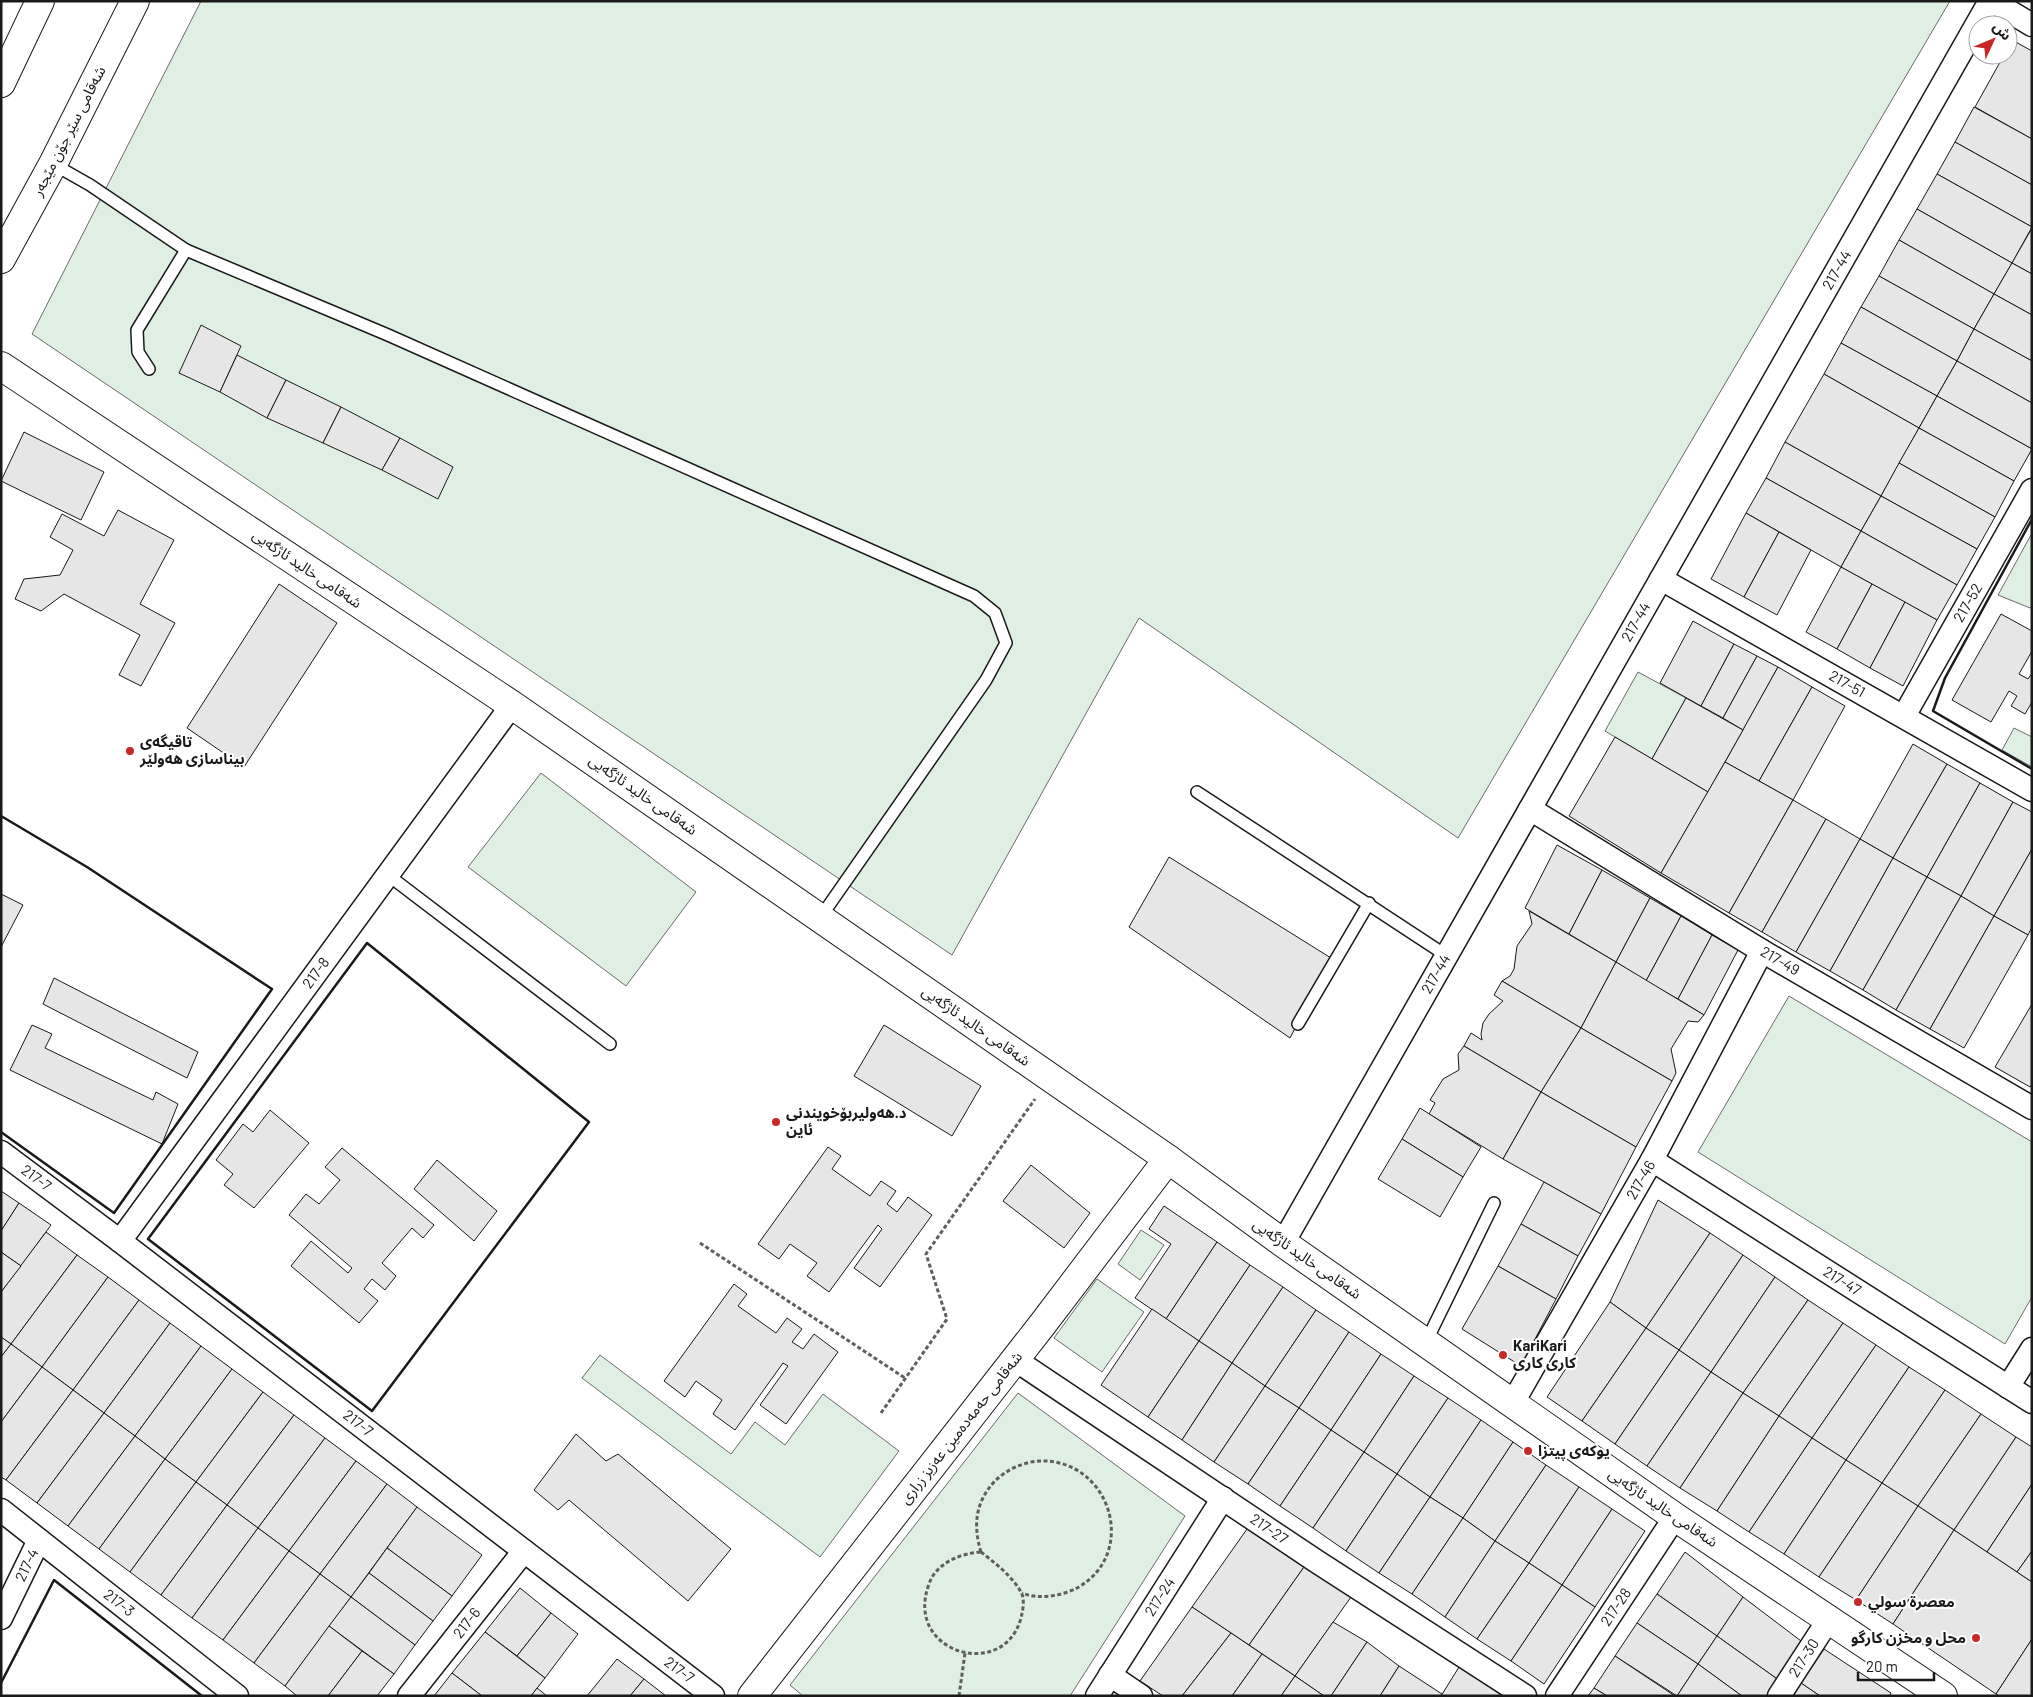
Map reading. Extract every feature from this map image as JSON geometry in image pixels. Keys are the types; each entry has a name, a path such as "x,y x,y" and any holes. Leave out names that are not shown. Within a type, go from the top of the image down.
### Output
{"main road":[{"path":"1,83 40,1"},
{"name":"شەقامی سێر جۆن مێجەر","path":"1,259 53,164 135,1"},
{"name":"شەقامی خالید ئاژگەیی","path":"1,366 512,705 1168,1159 1283,1243 1675,1517 1943,1696"},
{"name":"شەقامی حەمەدەمین عەزیز زراری","path":"754,1695 1168,1159"}],"street":[{"path":"1991,1 2032,25"},
{"name":"217-44","path":"1283,1243 1991,1"},
{"name":"217-52","path":"1904,716 2032,490"},
{"name":"217-51","path":"1661,578 2032,790"},
{"name":"217-8","path":"120,1241 512,705"},
{"name":"217-49","path":"1530,809 1762,951 2032,1108"},
{"name":"217-46","path":"1512,1404 1652,1160 1762,951"},
{"name":"217-7","path":"1,1152 120,1241 713,1696"},
{"name":"217-47","path":"1652,1160 2032,1402"},
{"path":"2008,1387 2032,1349"},
{"name":"217-27","path":"1014,1359 1525,1696"},
{"name":"217-24","path":"1097,1696 1223,1498"},
{"name":"217-3","path":"1,1510 237,1696"},
{"name":"217-28","path":"1557,1696 1675,1517"},
{"name":"217-4","path":"1,1618 39,1540"},
{"name":"217-6","path":"409,1696 524,1551"},
{"name":"217-30","path":"1779,1696 1829,1620"},
{"path":"1110,1675 1141,1696"}],"lane":[{"path":"53,164 90,185 186,250 388,335 974,596 995,613 1006,643 986,680 820,918"},
{"path":"149,369 138,352 137,330 186,250"},
{"path":"1197,792 1369,903 1447,956"},
{"path":"388,875 610,1044"},
{"path":"1298,1024 1369,903"},
{"path":"1426,1342 1494,1203"}],"path":[{"path":"881,1413 946,1319 926,1254 1051,1078"},
{"path":"700,1243 905,1378"},
{"path":"981,1552 966,1554 952,1559 940,1568 930,1580 925,1594 924,1610 928,1624 936,1637 948,1647 965,1653 978,1654 995,1650 1009,1640 1019,1625 1023,1609 1022,1593 1002,1569 981,1552 976,1535 977,1516 983,1497 995,1481 1011,1469 1029,1462 1049,1461 1068,1465 1085,1475 1099,1489 1108,1508 1112,1528 1109,1549 1100,1568 1085,1583 1067,1593 1047,1597 1022,1593"},
{"path":"959,1696 965,1653"}],"green space":[{"path":"201,1 1950,1 1458,838 1139,618 952,955 32,334"},
{"path":"2032,533 2032,606 2030,608 1998,595"},
{"path":"1638,672 1686,698 1652,759 1605,731"},
{"path":"2014,728 2032,737 2032,767 2002,750"},
{"path":"541,773 696,892 626,986 468,867"},
{"path":"1789,996 2032,1142 2032,1297 2005,1344 1698,1152"},
{"path":"1141,1230 1164,1245 1140,1280 1118,1264"},
{"path":"1097,1279 1144,1312 1102,1372 1054,1338"},
{"path":"600,1355 731,1454 755,1422 785,1445 823,1394 899,1451 820,1557 582,1378"},
{"path":"1018,1393 1185,1516 1070,1696 803,1696 790,1685"}],"building":[{"path":"2018,43 2032,51 2032,139 1975,107 1998,65 2018,65"},
{"path":"1974,107 2032,139 2032,185 1955,142"},
{"path":"1955,142 2032,185 2032,227 1937,174"},
{"path":"1937,174 2032,227 2012,263 1917,209"},
{"path":"1917,209 2012,263 1994,294 1899,240"},
{"path":"2032,228 2032,274 2012,263"},
{"path":"1899,240 1994,294 1974,329 1879,276"},
{"path":"2012,263 2032,274 2032,315 1994,294"},
{"path":"1879,276 1974,329 1957,361 1861,307"},
{"path":"1994,294 2032,315 2032,361 1974,329"},
{"path":"1861,307 1957,361 1937,396 1841,343"},
{"path":"201,325 241,346 220,392 179,373"},
{"path":"1974,329 2032,361 2032,403 1957,361"},
{"path":"1841,343 1937,396 1919,428 1824,374"},
{"path":"237,355 286,380 267,418 220,392"},
{"path":"1957,361 2032,403 2032,449 1937,396"},
{"path":"1824,374 1919,428 1881,496 1785,442"},
{"path":"286,380 341,407 323,443 267,418"},
{"path":"1937,396 2032,449 2014,481 1919,428"},
{"path":"341,407 400,438 382,470 323,443"},
{"path":"1919,428 2014,481 1995,517 1899,463"},
{"path":"24,432 104,472 81,520 1,481"},
{"path":"400,438 453,467 438,499 382,470"},
{"path":"1785,442 1881,496 1861,531 1766,478"},
{"path":"1899,463 1995,517 1977,549 1881,496"},
{"path":"1766,478 1861,531 1841,567 1746,513"},
{"path":"1881,496 1977,549 1957,585 1861,531"},
{"path":"118,510 174,540 140,604 175,623 141,686 119,675 140,635 64,594 41,611 15,599 24,579 60,575 73,550 50,537 62,514 104,536"},
{"path":"1746,513 1779,532 1744,597 1711,579"},
{"path":"1861,531 1957,585 1937,620 1841,567"},
{"path":"1779,532 1811,550 1777,615 1744,597"},
{"path":"1841,567 1872,584 1837,649 1806,632"},
{"path":"279,584 337,623 244,767 187,728"},
{"path":"1872,584 1905,602 1870,668 1837,649"},
{"path":"1905,602 1937,620 1903,686 1870,668"},
{"path":"2001,614 2032,631 2032,651 2019,674 2028,679 2032,673 2032,702 2025,714 2011,706 2017,696 2009,691 1991,722 1952,700"},
{"path":"1693,621 1734,644 1701,706 1660,683"},
{"path":"1734,644 1757,656 1723,718 1701,706"},
{"path":"1757,656 1778,667 1743,730 1723,718"},
{"path":"1778,667 1812,687 1759,781 1725,762"},
{"path":"1812,687 1845,706 1793,800 1759,781"},
{"path":"1686,698 1743,730 1708,792 1652,759"},
{"path":"1615,737 1708,792 1661,873 1569,816"},
{"path":"1913,744 1947,764 1893,858 1860,839"},
{"path":"1725,762 1793,800 1729,913 1661,873"},
{"path":"1947,764 1980,783 1927,877 1893,858"},
{"path":"1980,783 2013,802 1961,896 1927,877"},
{"path":"1793,800 1826,819 1762,932 1729,913"},
{"path":"2013,802 2032,812 2032,849 1994,916 1961,896"},
{"path":"1826,819 1860,839 1796,952 1762,932"},
{"path":"1860,839 1893,858 1830,971 1796,952"},
{"path":"1557,845 1602,870 1569,934 1525,908"},
{"path":"2032,849 2032,927 2028,935 1994,916"},
{"path":"1169,857 1331,958 1290,1038 1129,927"},
{"path":"1893,858 1927,877 1863,990 1830,971"},
{"path":"1602,870 1650,898 1616,962 1569,934"},
{"path":"1927,877 1961,896 1896,1010 1863,990"},
{"path":"1,894 23,905 1,947"},
{"path":"1961,896 1994,916 1930,1029 1896,1010"},
{"path":"1650,898 1681,916 1646,981 1616,962"},
{"path":"1529,911 1616,962 1581,1028 1502,981 1510,976 1514,969 1517,946 1532,924"},
{"path":"1681,916 1712,935 1678,999 1646,981"},
{"path":"1994,916 2028,935 1964,1048 1930,1029"},
{"path":"1712,935 1738,950 1704,1015 1678,999"},
{"path":"1616,962 1704,1015 1698,1022 1688,1021 1671,1049 1676,1073 1672,1081 1581,1028"},
{"path":"54,978 198,1052 187,1078 43,1004"},
{"path":"1502,981 1581,1028 1541,1092 1464,1046 1471,1033 1482,1040 1483,1023 1489,1014 1503,1001 1494,995"},
{"path":"2032,1004 2032,1084 2030,1087 1995,1067"},
{"path":"32,1025 52,1034 45,1048 153,1100 156,1092 178,1104 162,1144 10,1070"},
{"path":"884,1025 981,1086 952,1136 854,1076"},
{"path":"1581,1028 1672,1081 1636,1147 1541,1092"},
{"path":"1464,1046 1541,1092 1503,1159 1429,1114 1435,1103 1430,1100 1443,1079 1459,1070 1458,1054"},
{"path":"1541,1092 1636,1147 1601,1214 1503,1159"},
{"path":"1420,1108 1481,1147 1463,1177 1402,1139"},
{"path":"270,1110 309,1143 254,1208 224,1185 233,1174 216,1160 243,1124 253,1132"},
{"path":"1402,1139 1463,1177 1440,1217 1378,1179"},
{"path":"828,1147 841,1156 832,1169 870,1196 881,1181 896,1191 887,1204 897,1212 908,1197 932,1215 880,1287 854,1268 882,1229 878,1225 829,1292 807,1276 817,1263 790,1244 779,1259 758,1244"},
{"path":"342,1148 434,1225 423,1238 412,1228 382,1263 396,1276 385,1290 372,1279 364,1289 378,1301 359,1323 291,1266 311,1241 348,1273 352,1268 289,1215 306,1194 319,1204 340,1180 325,1167"},
{"path":"437,1160 497,1211 474,1241 414,1189"},
{"path":"1031,1165 1090,1213 1064,1248 1003,1201"},
{"path":"1544,1182 1601,1214 1578,1256 1521,1224"},
{"path":"1,1191 19,1203 1,1231"},
{"path":"1658,1200 1710,1233 1646,1328 1610,1302"},
{"path":"19,1203 51,1225 21,1266 1,1252 1,1231"},
{"path":"1164,1206 1217,1242 1166,1319 1135,1298 1171,1244 1149,1229"},
{"path":"1521,1224 1578,1256 1556,1299 1498,1266"},
{"path":"46,1232 77,1255 11,1344 1,1337 1,1292"},
{"path":"1710,1233 1743,1255 1679,1350 1646,1328"},
{"path":"1217,1242 1250,1265 1199,1341 1166,1319"},
{"path":"1,1252 21,1266 1,1292"},
{"path":"77,1255 108,1277 42,1367 11,1344"},
{"path":"1743,1255 1775,1277 1711,1372 1679,1350"},
{"path":"1250,1265 1283,1287 1232,1363 1199,1341"},
{"path":"1498,1266 1556,1299 1521,1366 1462,1329"},
{"path":"108,1277 139,1300 73,1390 42,1367"},
{"path":"1775,1277 1808,1300 1743,1393 1711,1372"},
{"path":"734,1284 747,1294 738,1306 776,1333 787,1318 802,1329 792,1342 803,1349 814,1334 838,1352 786,1424 760,1405 788,1366 783,1363 735,1430 713,1414 722,1400 696,1381 685,1397 664,1381"},
{"path":"1283,1287 1316,1310 1265,1386 1232,1363"},
{"path":"139,1300 170,1323 104,1413 73,1390"},
{"path":"1808,1300 1843,1323 1779,1416 1743,1393"},
{"path":"1610,1302 1646,1328 1582,1421 1547,1397"},
{"path":"1152,1309 1199,1341 1148,1417 1101,1385"},
{"path":"1316,1310 1349,1332 1299,1408 1265,1386"},
{"path":"170,1323 201,1346 135,1436 104,1413"},
{"path":"1843,1323 1876,1345 1812,1438 1779,1416"},
{"path":"1646,1328 1679,1350 1615,1444 1582,1421"},
{"path":"1349,1332 1381,1354 1331,1430 1299,1408"},
{"path":"1,1337 11,1344 1,1357"},
{"path":"1199,1341 1232,1363 1182,1440 1148,1417"},
{"path":"11,1344 42,1367 1,1422 1,1357"},
{"path":"1876,1345 1909,1367 1846,1460 1812,1438"},
{"path":"201,1346 232,1369 165,1459 135,1436"},
{"path":"1679,1350 1711,1372 1647,1466 1615,1444"},
{"path":"1381,1354 1414,1376 1364,1452 1331,1430"},
{"path":"1232,1363 1265,1386 1214,1462 1182,1440"},
{"path":"42,1367 73,1390 6,1480 1,1477 1,1422"},
{"path":"1909,1367 1945,1390 1882,1483 1846,1460"},
{"path":"232,1369 263,1392 196,1482 165,1459"},
{"path":"1711,1372 1743,1393 1680,1488 1647,1466"},
{"path":"1414,1376 1448,1398 1397,1474 1364,1452"},
{"path":"1265,1386 1299,1408 1248,1484 1214,1462"},
{"path":"73,1390 104,1413 37,1503 6,1480"},
{"path":"1945,1390 1981,1414 1918,1506 1882,1483"},
{"path":"263,1392 294,1415 227,1505 196,1482"},
{"path":"1743,1393 1779,1416 1717,1511 1680,1488"},
{"path":"1448,1398 1481,1420 1430,1497 1397,1474"},
{"path":"1299,1408 1331,1430 1280,1506 1248,1484"},
{"path":"104,1413 135,1436 68,1526 37,1503"},
{"path":"1981,1414 2016,1437 1954,1530 1918,1506"},
{"path":"294,1415 325,1438 258,1528 227,1505"},
{"path":"1779,1416 1812,1438 1749,1532 1717,1511"},
{"path":"1481,1420 1513,1442 1463,1518 1430,1497"},
{"path":"1331,1430 1364,1452 1313,1528 1280,1506"},
{"path":"576,1434 606,1461 618,1454 731,1549 688,1601 569,1500 558,1510 534,1490"},
{"path":"135,1436 165,1459 99,1549 68,1526"},
{"path":"2016,1437 2032,1447 2032,1484 1987,1552 1954,1530"},
{"path":"325,1438 356,1461 289,1551 258,1528"},
{"path":"1812,1438 1846,1460 1784,1554 1749,1532"},
{"path":"1513,1442 1546,1465 1495,1541 1463,1518"},
{"path":"1364,1452 1397,1474 1346,1551 1313,1528"},
{"path":"165,1459 196,1482 130,1572 99,1549"},
{"path":"1846,1460 1882,1483 1819,1577 1784,1554"},
{"path":"356,1461 387,1484 320,1574 289,1551"},
{"path":"1546,1465 1579,1487 1529,1563 1495,1541"},
{"path":"1397,1474 1430,1497 1379,1573 1346,1551"},
{"path":"196,1482 227,1505 161,1595 130,1572"},
{"path":"1882,1483 1918,1506 1856,1600 1819,1577"},
{"path":"387,1484 417,1507 351,1597 320,1574"},
{"path":"2032,1484 2032,1551 2017,1572 1987,1552"},
{"path":"1579,1487 1612,1509 1562,1585 1529,1563"},
{"path":"1430,1497 1463,1518 1412,1594 1379,1573"},
{"path":"227,1505 258,1528 192,1618 161,1595"},
{"path":"1918,1506 1954,1530 1893,1624 1856,1600"},
{"path":"417,1507 482,1555 452,1596 387,1548"},
{"path":"1612,1509 1645,1531 1595,1607 1562,1585"},
{"path":"1463,1518 1495,1541 1445,1617 1412,1594"},
{"path":"258,1528 289,1551 223,1640 192,1618"},
{"path":"1247,1529 1304,1567 1249,1645 1192,1607"},
{"path":"1954,1530 2032,1582 2032,1639 1996,1694 1893,1624"},
{"path":"1495,1541 1529,1563 1477,1639 1445,1617"},
{"path":"387,1548 452,1596 433,1621 369,1573"},
{"path":"289,1551 320,1574 254,1663 223,1640"},
{"path":"2032,1551 2032,1582 2017,1572"},
{"path":"1685,1552 1743,1597 1717,1636 1657,1594"},
{"path":"1529,1563 1562,1585 1511,1661 1477,1639"},
{"path":"1304,1567 1351,1597 1295,1676 1249,1645"},
{"path":"369,1573 433,1621 415,1645 351,1597"},
{"path":"320,1574 351,1597 285,1686 254,1663"},
{"path":"1562,1585 1595,1607 1544,1684 1511,1661"},
{"path":"520,1588 551,1613 517,1656 485,1632"},
{"path":"1657,1594 1717,1636 1698,1664 1637,1623"},
{"path":"351,1597 415,1645 394,1674 329,1626"},
{"path":"1743,1597 1805,1644 1780,1681 1717,1636"},
{"path":"1192,1607 1231,1633 1182,1696 1163,1696 1140,1681"},
{"path":"551,1613 578,1634 545,1678 517,1656"},
{"path":"1333,1622 1367,1642 1331,1696 1324,1696 1295,1676"},
{"path":"1637,1623 1698,1664 1677,1696 1615,1656"},
{"path":"329,1626 362,1651 328,1696 297,1696 285,1686"},
{"path":"485,1632 545,1678 531,1696 482,1696 452,1673"},
{"path":"1231,1633 1262,1654 1232,1696 1182,1696"},
{"path":"1717,1636 1780,1681 1770,1696 1742,1696 1698,1664"},
{"path":"2032,1639 2032,1696 1999,1696 1996,1694"},
{"path":"1367,1642 1399,1666 1380,1696 1331,1696"},
{"path":"1824,1649 1891,1693 1889,1696 1820,1696 1801,1683"},
{"path":"362,1651 394,1674 377,1696 328,1696"},
{"path":"1262,1654 1295,1676 1281,1696 1232,1696"},
{"path":"1615,1656 1675,1696 1607,1696 1594,1688"},
{"path":"617,1659 644,1679 630,1696 587,1696"},
{"path":"1698,1664 1742,1696 1677,1696"},
{"path":"1399,1666 1442,1694 1441,1696 1380,1696"},
{"path":"1459,1667 1503,1696 1441,1696"},
{"path":"452,1673 482,1696 434,1696"},
{"path":"1295,1676 1324,1696 1281,1696"},
{"path":"644,1679 666,1696 630,1696"},
{"path":"1801,1683 1820,1696 1793,1696"},
{"path":"537,1688 547,1696 531,1696"},
{"path":"1594,1688 1607,1696 1588,1696"}],"wall":[{"path":"2032,519 1945,678 1933,711 2032,769"},
{"path":"1,816 87,867 272,989 114,1213 1,1132"},
{"path":"367,943 589,1122 372,1411 148,1239 367,943"},
{"path":"1,1683 54,1580 202,1696"}],"place":[{"name":"تاقیگەی بیناسازی هەولێر","path":"130,751"},
{"name":"د.هه‌ولیربۆخویندنی ئاین","path":"776,1122"},
{"name":"KariKari کاری کاری","path":"1503,1355"},
{"name":"یوکەی پیتزا","path":"1528,1451"},
{"name":"معصرة سولي","path":"1858,1602"},
{"name":"محل و مخزن كارگو","path":"1976,1638"}]}
